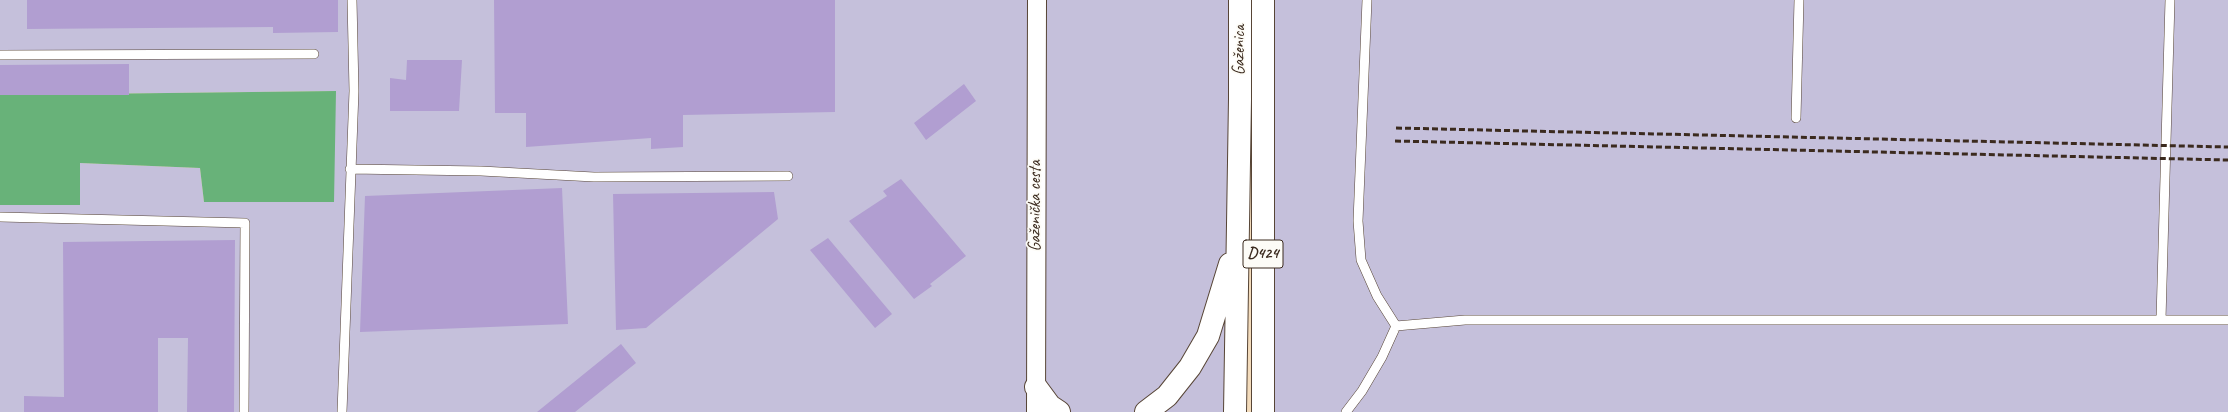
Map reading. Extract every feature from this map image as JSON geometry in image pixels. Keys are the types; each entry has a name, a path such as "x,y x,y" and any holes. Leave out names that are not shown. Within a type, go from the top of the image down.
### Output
{"highway":[{"name":"Gaženica","path":"1238,240 1240,0"},
{"name":"Gaženica","path":"1263,0 1263,412"},
{"path":"1146,412 1167,396 1190,367 1208,336 1238,240"},
{"name":"D424","path":"1235,412 1238,240"},
{"path":"1036,387 1050,406 1060,412"}],"street":[{"name":"Gaženička cesta","path":"1036,412 1037,0"}],"lane":[{"path":"342,412 354,91 352,0"},
{"path":"1367,0 1358,221 1361,260 1378,296 1396,326"},
{"path":"1796,118 1799,0"},
{"path":"2161,319 2170,0"},
{"path":"0,55 314,54"},
{"path":"350,169 481,171 594,177 788,176"},
{"path":"0,217 245,223 244,412"},
{"path":"1396,326 1465,320 2228,320"},
{"path":"1346,412 1362,391 1382,357 1396,326"}],"shaded area":[{"path":"0,0 1244,0 1236,412 0,412 0,205 80,205 80,163 200,168 204,202 335,91 0,95"},
{"path":"1263,0 2228,0 2228,412 1263,412"}],"green space":[{"path":"336,91 334,202 204,202 200,168 80,163 80,205 0,205 0,95"}],"building":[{"path":"27,0 338,0 338,32 273,33 273,27 27,29"},
{"path":"494,0 835,0 835,112 683,115 683,147 651,149 651,138 526,147 526,113 495,113"},
{"path":"407,60 462,60 459,111 390,111 390,78 406,80"},
{"path":"129,64 129,95 0,95 0,65"},
{"path":"964,84 976,101 926,140 914,123"},
{"path":"901,179 966,256 930,284 932,286 914,299 849,221 887,196 883,191"},
{"path":"562,188 568,324 360,332 365,196"},
{"path":"774,192 778,219 646,328 616,330 613,194"},
{"path":"828,238 892,314 875,328 810,250"},
{"path":"235,240 234,412 187,412 188,338 158,338 158,412 24,412 24,396 64,397 63,242"},
{"path":"621,344 636,363 575,412 537,412"}],"railway":[{"path":"1396,128 2228,147"},
{"path":"1395,141 2228,160"}]}
